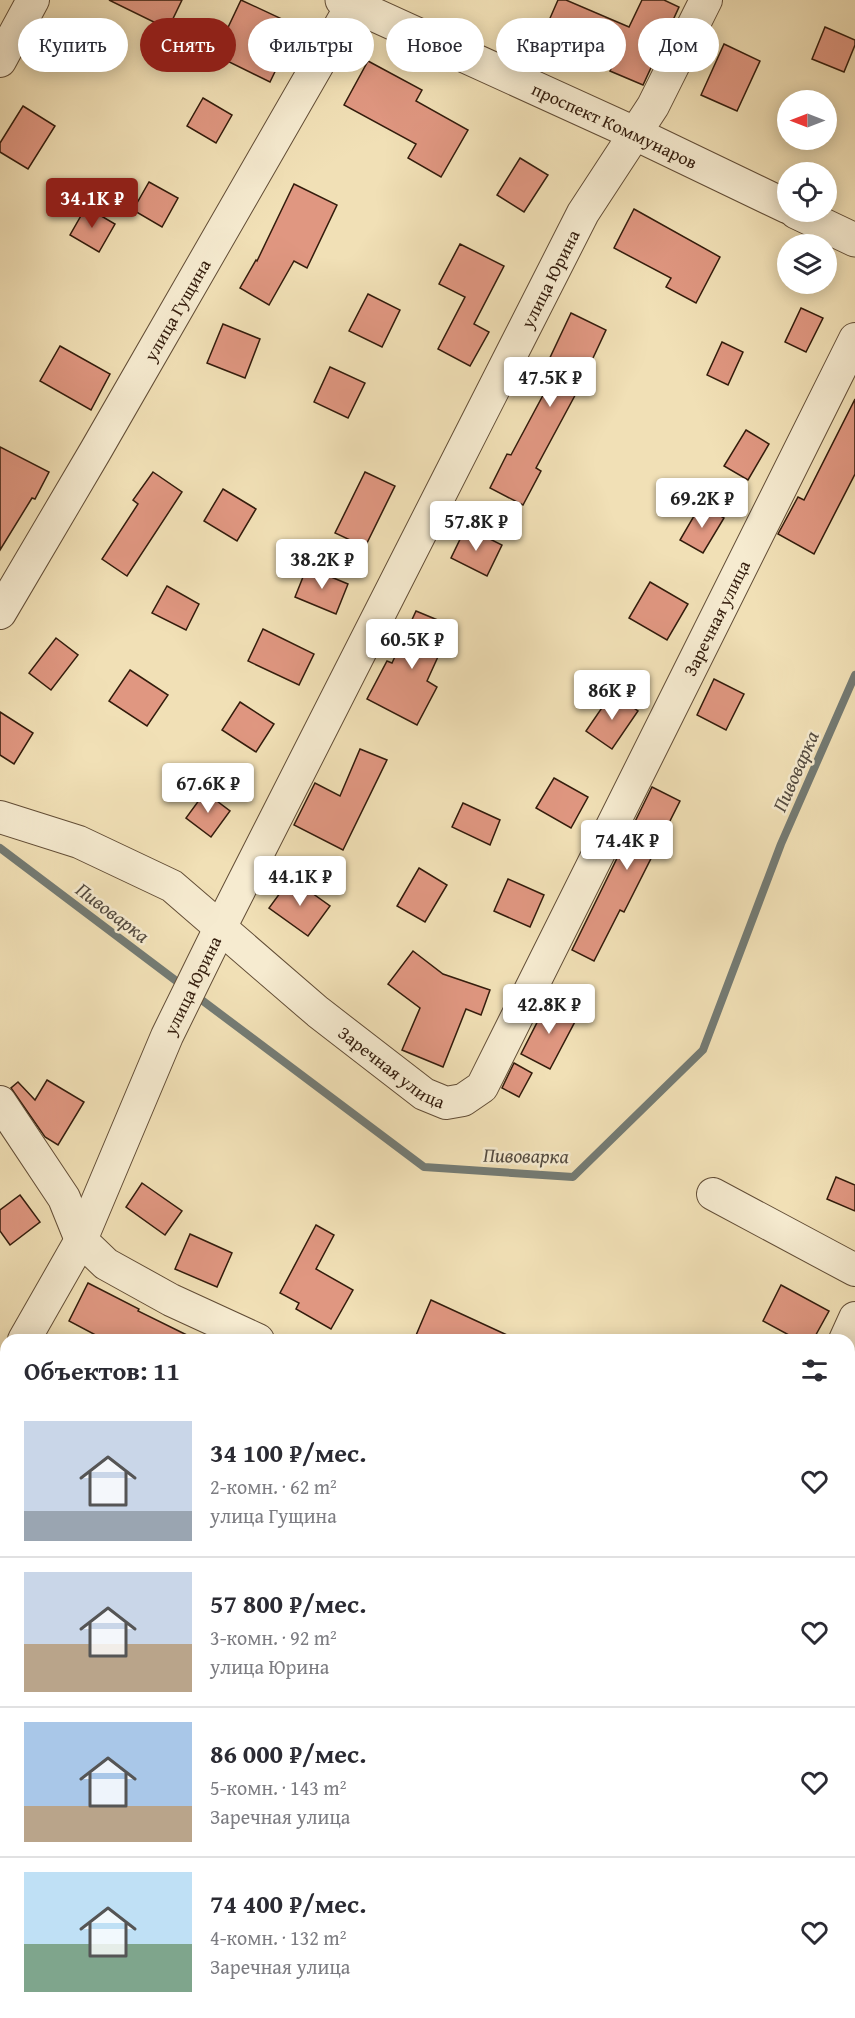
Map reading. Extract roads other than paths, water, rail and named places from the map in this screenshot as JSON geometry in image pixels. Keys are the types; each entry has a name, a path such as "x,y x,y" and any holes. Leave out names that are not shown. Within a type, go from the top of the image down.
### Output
{"street":[{"path":"0,61 33,0"},
{"name":"улица Юрина","path":"27,1334 81,1240 167,1036 216,936 583,213 636,134 706,0"},
{"name":"проспект Коммунаров","path":"347,2 636,134 777,202"},
{"name":"улица Гущина","path":"0,613 108,429 347,2"},
{"path":"817,222 855,240"},
{"name":"Заречная улица","path":"0,817 79,842 172,886 216,936 424,1094 446,1103 464,1100 482,1087 855,339"},
{"path":"0,1102 63,1198 81,1240 106,1264 171,1300 245,1334"},
{"path":"713,1194 855,1270"},
{"path":"848,1334 855,1318"}],"waterway":[{"name":"Пивоварка","path":"195,995 424,1167 573,1177 703,1050 781,844 855,675"},
{"name":"Пивоварка","path":"0,848 183,986"}]}
